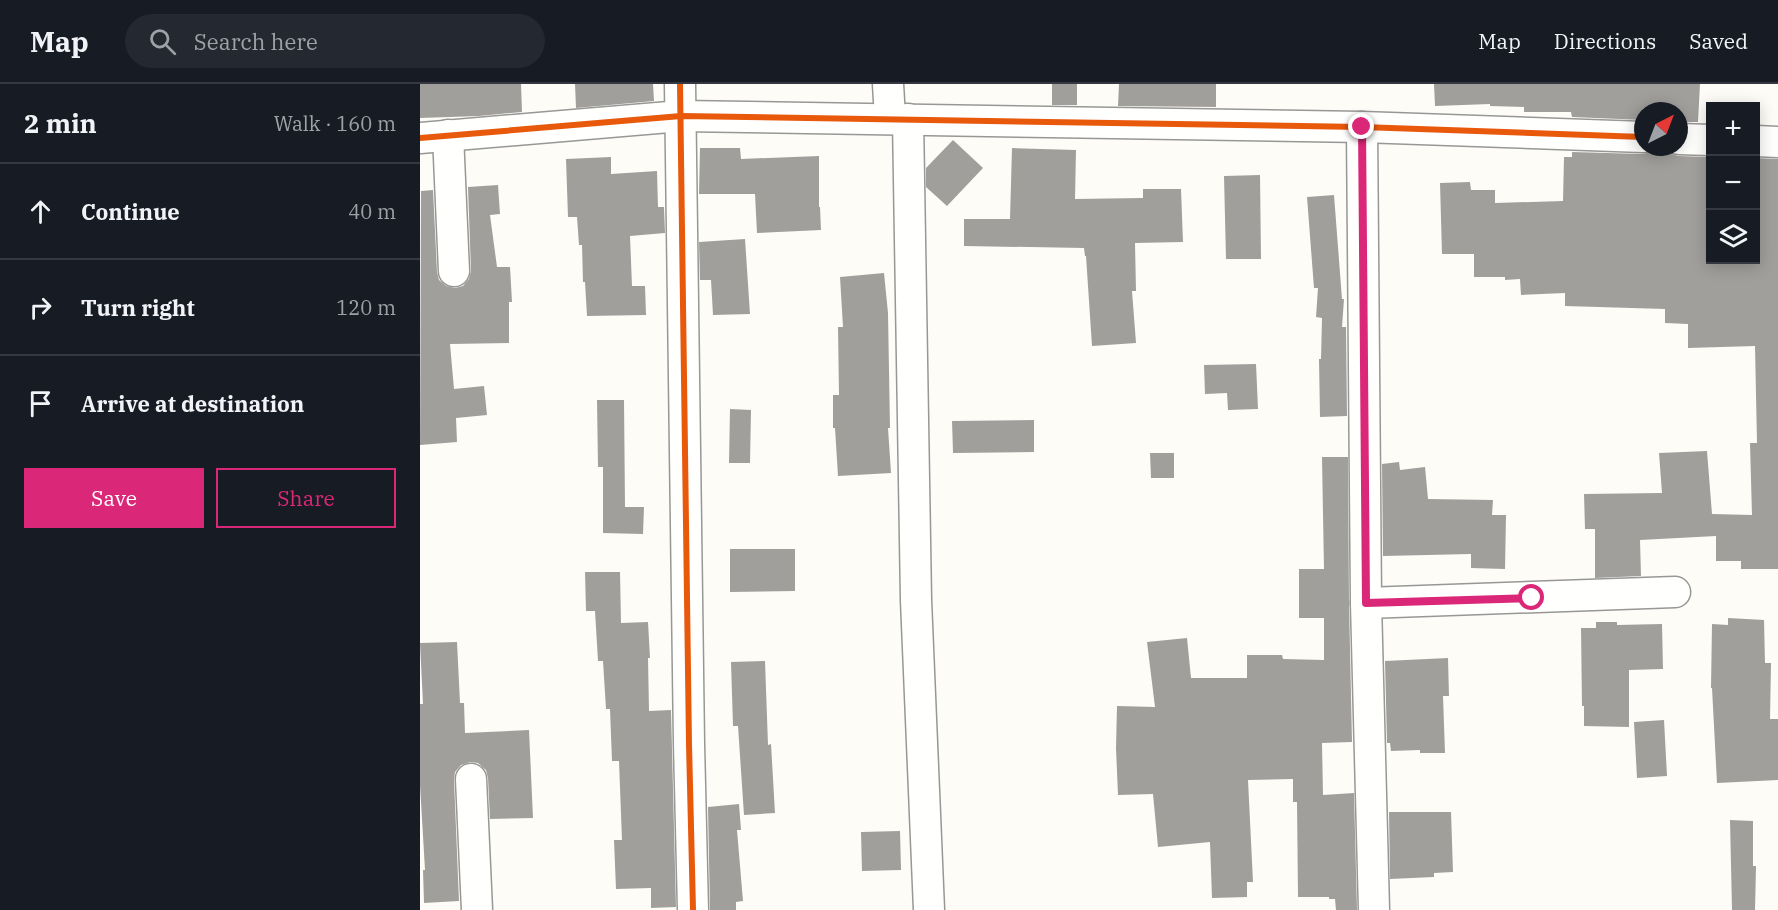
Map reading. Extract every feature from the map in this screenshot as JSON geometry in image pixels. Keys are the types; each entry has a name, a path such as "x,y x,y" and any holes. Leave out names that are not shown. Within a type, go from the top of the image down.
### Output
{"street":[{"path":"680,84 693,910"},
{"path":"888,84 899,118 929,910"},
{"path":"454,271 434,137 681,116 1362,127 1634,137"},
{"path":"1362,127 1366,603 1374,910"},
{"path":"1688,139 1706,140"},
{"path":"1760,141 1778,142"},
{"path":"1366,603 1675,592"},
{"path":"471,779 477,910"}],"building":[{"path":"420,84 521,84 522,112 420,118"},
{"path":"575,84 653,84 654,101 576,108"},
{"path":"1052,84 1077,84 1077,105 1052,105"},
{"path":"1119,84 1216,84 1216,107 1118,106"},
{"path":"1434,84 1700,84 1698,122 1688,122 1688,102 1634,102 1634,120 1572,117 1571,112 1524,112 1524,107 1490,106 1490,104 1435,106"},
{"path":"953,140 983,168 947,206 926,187 926,168"},
{"path":"700,148 740,148 741,159 819,156 821,230 757,233 755,194 699,194"},
{"path":"1012,148 1076,150 1075,199 1143,198 1143,189 1181,189 1183,242 1135,243 1136,291 1132,291 1136,343 1092,346 1084,248 964,246 964,219 1010,219"},
{"path":"1572,152 1706,157 1706,264 1760,264 1760,158 1778,159 1778,569 1741,569 1741,561 1716,561 1716,536 1640,540 1641,576 1595,578 1595,529 1585,529 1584,494 1662,493 1659,453 1707,451 1712,514 1752,515 1750,443 1757,443 1755,346 1688,348 1688,324 1665,323 1665,309 1565,306 1565,293 1521,295 1520,279 1474,277 1474,254 1442,254 1440,183 1470,182 1471,190 1495,190 1495,203 1563,201 1564,157 1572,157"},
{"path":"611,157 611,174 657,171 658,207 664,207 665,233 630,236 632,286 645,286 646,315 587,316 582,245 579,245 577,217 568,217 566,159"},
{"path":"1260,175 1261,259 1226,259 1224,176"},
{"path":"498,185 500,214 490,215 497,267 510,267 512,302 509,302 509,343 450,344 454,389 484,386 487,415 456,418 457,442 420,445 421,191 433,190 439,280 446,286 455,288 463,286 469,279 471,271 468,187"},
{"path":"1334,195 1342,299 1344,299 1342,327 1346,327 1347,416 1320,417 1319,359 1321,359 1322,318 1316,317 1318,288 1314,288 1307,197"},
{"path":"745,239 750,314 713,315 711,280 700,280 699,242"},
{"path":"884,273 888,313 890,428 888,428 891,473 838,476 835,428 833,428 833,395 839,395 838,327 843,327 840,277"},
{"path":"1256,364 1258,409 1228,410 1227,393 1205,394 1204,365"},
{"path":"597,400 624,400 625,507 644,507 643,534 603,533 603,467 598,467"},
{"path":"730,409 751,410 750,463 729,463"},
{"path":"1034,420 1034,452 953,453 952,421"},
{"path":"1150,453 1174,453 1174,478 1151,478"},
{"path":"1322,457 1348,457 1352,742 1322,743 1323,795 1354,793 1357,910 1336,910 1335,899 1329,899 1329,897 1298,897 1297,802 1293,802 1293,779 1248,780 1253,882 1247,882 1247,897 1212,898 1210,842 1158,847 1153,794 1118,795 1117,706 1155,707 1147,642 1187,638 1191,678 1247,678 1247,655 1282,655 1283,659 1324,660 1324,618 1299,618 1299,569 1324,569"},
{"path":"1399,462 1400,470 1425,467 1428,499 1493,500 1492,515 1506,515 1505,569 1471,568 1471,554 1383,556 1382,464"},
{"path":"730,549 795,549 795,591 730,592"},
{"path":"585,572 620,572 621,623 648,622 649,711 671,710 676,907 651,908 651,888 616,889 614,840 622,840 619,761 612,761 610,709 606,709 603,661 598,661 595,611 586,611"},
{"path":"1728,618 1764,620 1765,663 1771,663 1770,719 1778,719 1778,780 1717,783 1711,688 1712,624 1728,625"},
{"path":"1596,622 1617,622 1617,625 1662,624 1663,669 1629,670 1629,727 1584,726 1581,628 1596,628"},
{"path":"457,642 460,703 464,703 465,733 529,730 533,818 490,819 486,770 478,763 470,762 461,765 455,772 454,780 459,901 424,903 423,870 425,870 420,785 420,704 423,704 420,643"},
{"path":"1448,658 1449,696 1443,696 1445,753 1420,753 1420,750 1391,751 1390,743 1387,743 1385,661"},
{"path":"765,661 768,745 771,744 775,813 744,815 738,726 733,726 731,662"},
{"path":"1664,720 1667,776 1637,778 1634,722"},
{"path":"739,804 741,830 737,830 743,901 736,902 736,910 710,910 708,807"},
{"path":"1389,812 1451,812 1453,872 1434,873 1434,877 1390,879"},
{"path":"1730,820 1753,821 1753,866 1756,866 1755,910 1732,910"},
{"path":"900,831 901,870 862,871 861,832"}],"cycle path":[{"path":"680,84 693,910"},
{"path":"420,138 681,116 1362,127 1634,137"}],"route":[{"path":"1362,127 1366,603 1532,598"}]}
